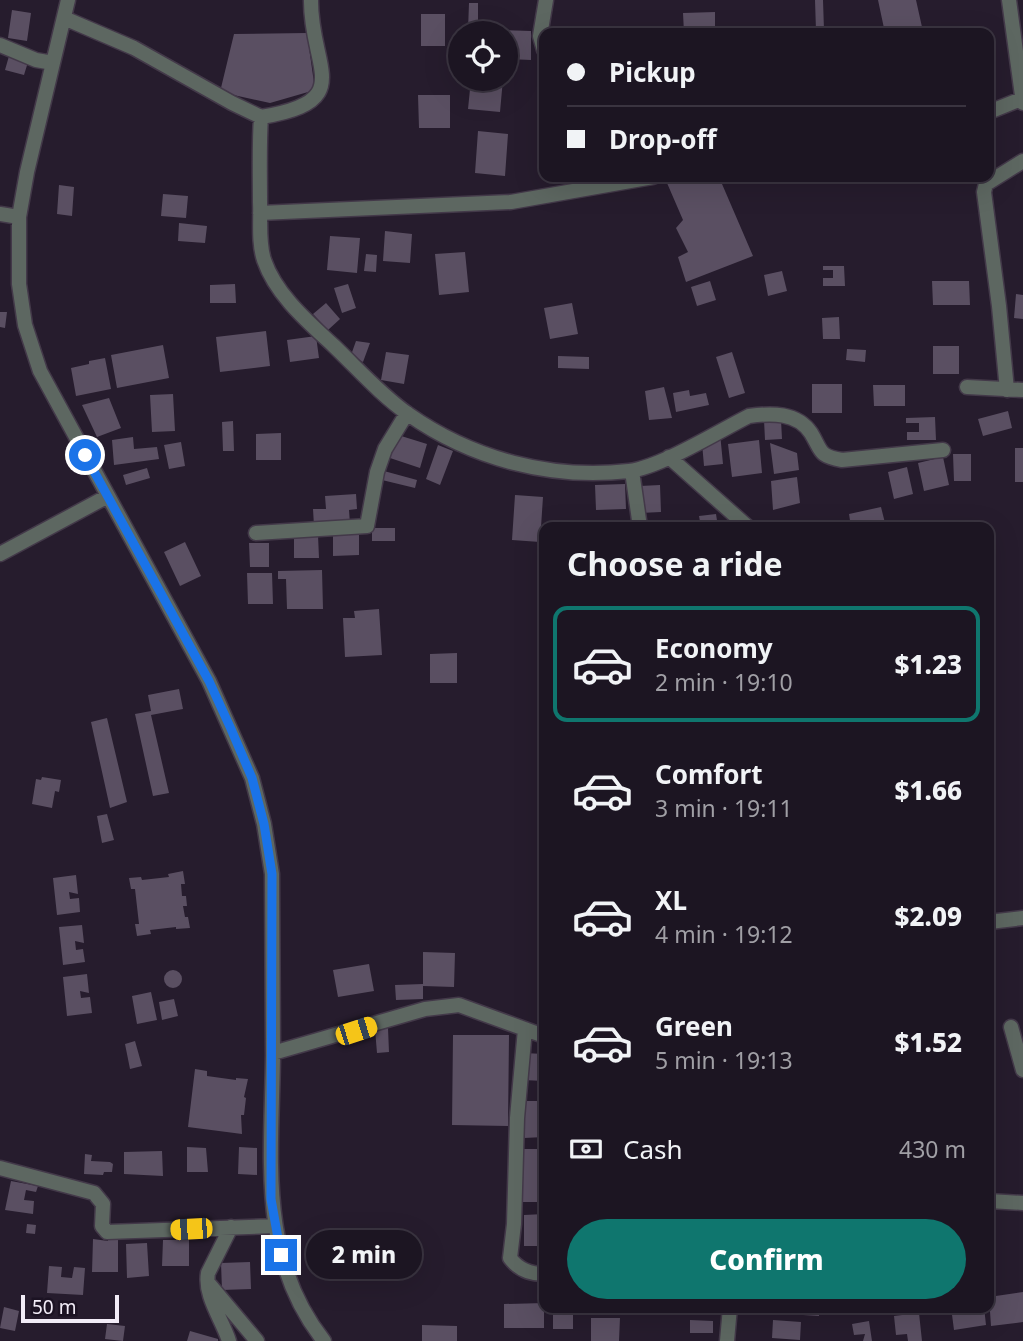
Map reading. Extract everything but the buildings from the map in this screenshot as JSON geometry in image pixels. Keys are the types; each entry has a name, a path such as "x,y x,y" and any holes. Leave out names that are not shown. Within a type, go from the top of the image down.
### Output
{"street":[{"path":"68,0 27,172 19,217 19,284 25,325 40,371 209,681 252,778 264,824 272,874 271,1199 289,1284 311,1325 324,1341"},
{"path":"64,18 134,48 261,117 281,114 312,102 320,94 323,84 311,23 311,0"},
{"path":"541,28 546,0"},
{"path":"994,110 1022,101 1009,0"},
{"path":"0,45 36,60 53,63"},
{"path":"261,117 260,238 265,261 278,286 310,323 407,413 447,438 483,454 527,467 574,473 632,471 668,457 749,416 762,414 784,415 801,423 810,432 820,453 829,458 842,460 943,450"},
{"path":"994,179 1023,161"},
{"path":"260,213 511,202 625,182"},
{"path":"989,182 984,192 1007,390"},
{"path":"0,214 19,217"},
{"path":"967,387 1023,390"},
{"path":"256,533 367,526 377,472 385,449 407,413"},
{"path":"668,457 742,522"},
{"path":"632,471 638,522"},
{"path":"0,554 108,496"},
{"path":"994,921 1023,918"},
{"path":"273,1053 425,1009 459,1005 539,1034"},
{"path":"1011,1027 1023,1070"},
{"path":"524,1029 510,1258 516,1266 539,1274"},
{"path":"0,1168 94,1193 103,1204 102,1226 107,1231 275,1226"},
{"path":"994,1201 1023,1203"},
{"path":"229,1341 208,1293 207,1281 208,1273 230,1227"},
{"path":"207,1281 257,1341"},
{"path":"727,1341 729,1313"}],"route":[{"path":"85,455 209,681 252,778 264,824 272,874 271,1199 281,1255"}]}
